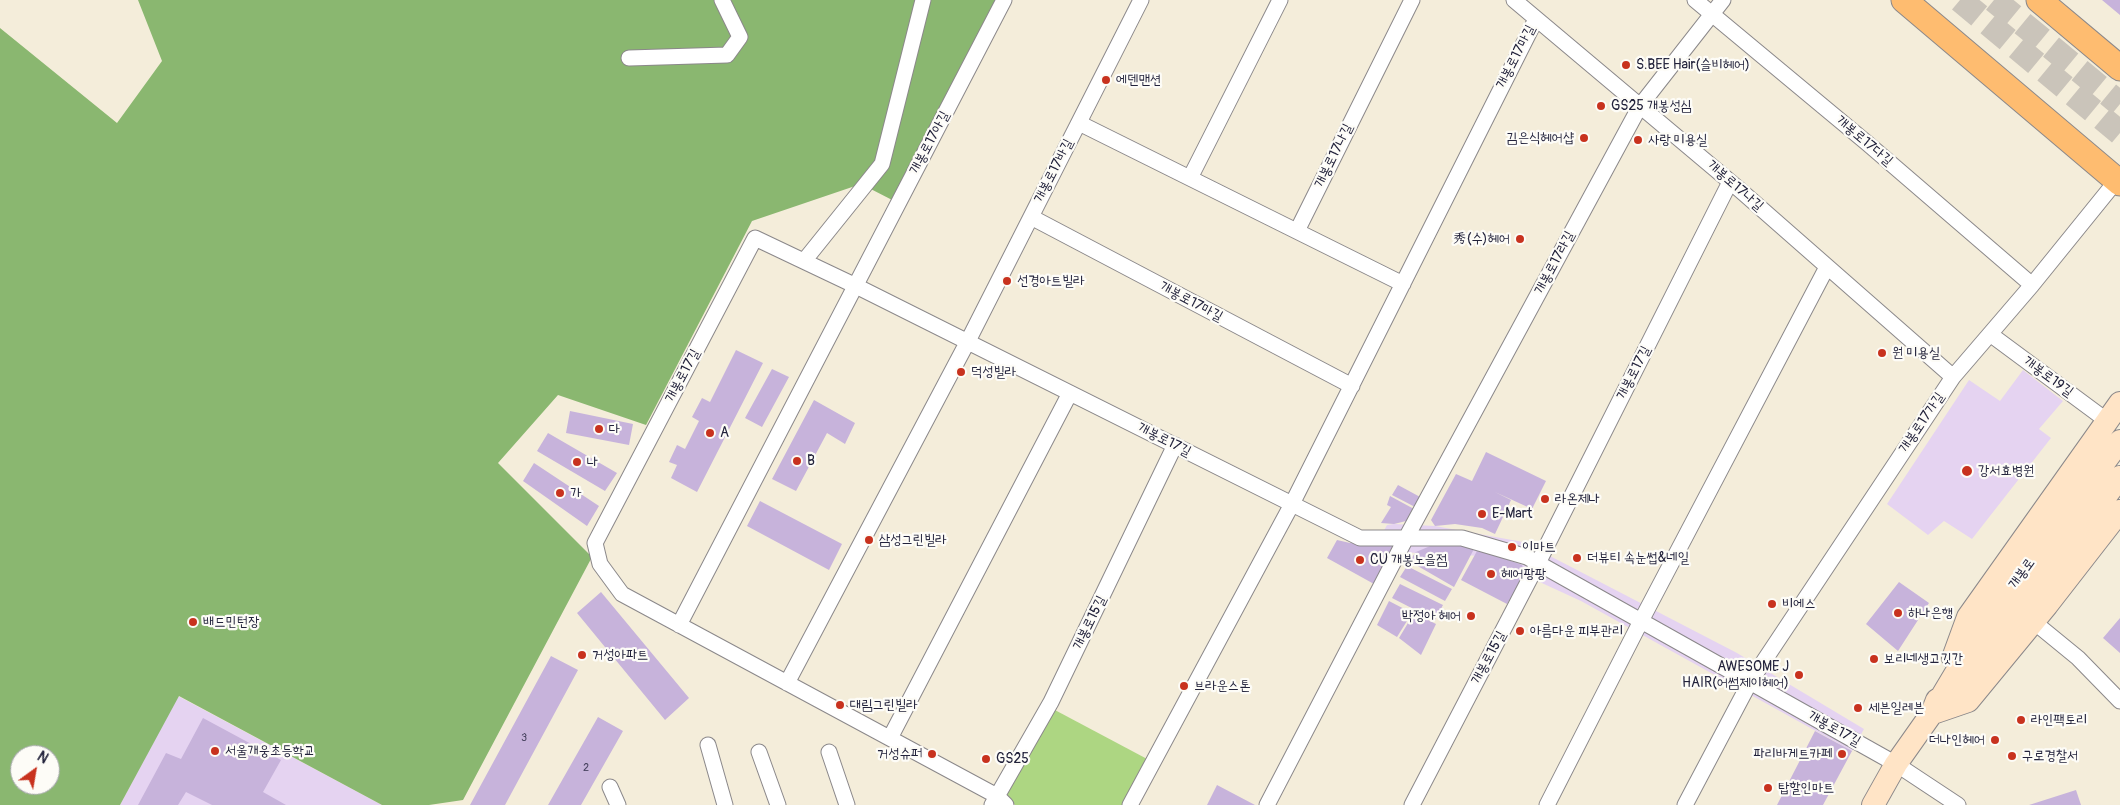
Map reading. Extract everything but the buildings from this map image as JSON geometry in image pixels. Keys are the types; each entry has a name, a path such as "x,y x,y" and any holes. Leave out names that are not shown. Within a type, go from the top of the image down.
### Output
{"main road":[{"path":"1904,0 2118,182"},
{"path":"2039,0 2120,68"},
{"path":"1932,713 1968,617 2120,402"},
{"name":"개봉로","path":"1873,805 1896,764 1932,713 1984,626 2118,444"},
{"name":"개봉로","path":"2028,615 2120,477"},
{"path":"1932,713 1968,700 2028,615 2120,511"}],"street":[{"path":"628,58 727,55 740,37 722,0"},
{"path":"804,261 882,164 923,0"},
{"name":"개봉로17아길","path":"856,286 1004,0"},
{"name":"개봉로17바길","path":"968,342 1141,0"},
{"path":"1190,178 1280,0"},
{"name":"개봉로17나길","path":"1297,231 1412,0"},
{"name":"개봉로17나길","path":"1514,0 1730,182 1953,377"},
{"name":"개봉로17다길","path":"1695,0 1867,143 2032,285"},
{"name":"개봉로17라길","path":"1406,538 1640,106 1723,0"},
{"name":"개봉로17마길","path":"1292,504 1536,19"},
{"path":"1079,123 1403,284"},
{"name":"개봉로17길","path":"1538,564 1730,182"},
{"name":"개봉로17가길","path":"1750,682 1953,377 2118,182"},
{"name":"개봉로17마길","path":"1031,217 1352,386"},
{"name":"개봉로17길","path":"600,564 595,543 755,238 856,286 1360,538 1462,538 1527,557 1896,764 1958,805"},
{"path":"1547,805 1641,621 1827,267"},
{"path":"679,625 856,286"},
{"name":"개봉로19길","path":"1990,334 2106,420"},
{"path":"787,683 968,342"},
{"path":"890,738 1070,393"},
{"name":"개봉로15길","path":"600,564 622,594 890,738 998,802 1051,702 1175,446"},
{"path":"1130,805 1292,504"},
{"path":"1267,805 1406,538"},
{"name":"개봉로15길","path":"1412,805 1538,564"},
{"path":"2028,615 2078,658 2120,701"},
{"path":"1685,805 1750,682"},
{"path":"708,745 725,805"},
{"path":"759,752 778,805"},
{"path":"829,752 847,805"},
{"path":"610,787 618,805"}],"shaded area":[{"name":"강서효병원","path":"2023,370 2063,401 2039,429 2051,438 1972,539 1944,521 1928,535 1887,504 1969,380 2000,401"},
{"path":"1387,525 1435,526 1523,542 1737,653 1864,729 1852,751 1581,601 1483,556 1373,551"},
{"name":"서울개웅초등학교","path":"178,696 382,805 120,805"}],"green space":[{"path":"138,0 1004,0 898,203 861,184 752,221 646,425 558,395 498,463 592,557 463,800 429,805 382,805 179,696 120,805 0,805 0,28 117,123 162,61"},
{"path":"1053,709 1149,760 1126,805 1015,805 1004,793"}],"tunnel":[{"path":"1960,0 2120,133"},
{"path":"1994,0 2120,104"}],"place":[{"name":"S.BEE Hair(슬비헤어)","path":"1626,65"},
{"name":"에덴맨션","path":"1106,80"},
{"name":"GS25 개봉성심","path":"1601,106"},
{"name":"김은식헤어샵","path":"1584,138"},
{"name":"사랑 미용실","path":"1638,140"},
{"name":"秀(수)헤어","path":"1520,239"},
{"name":"선경아트빌라","path":"1007,281"},
{"name":"원 미용실","path":"1882,353"},
{"name":"덕성빌라","path":"961,372"},
{"name":"다","path":"599,429"},
{"name":"A","path":"710,433"},
{"name":"B","path":"797,461"},
{"name":"나","path":"577,462"},
{"name":"강서효병원","path":"1967,471"},
{"name":"가","path":"560,493"},
{"name":"라온제나","path":"1545,499"},
{"name":"E-Mart","path":"1482,514"},
{"name":"삼성그린빌라","path":"869,540"},
{"name":"이마트","path":"1512,547"},
{"name":"더뷰티 속눈썹&네일","path":"1577,558"},
{"name":"CU 개봉노을점","path":"1360,560"},
{"name":"헤어팡팡","path":"1491,574"},
{"name":"비에스","path":"1772,604"},
{"name":"하나은행","path":"1898,613"},
{"name":"박정아 헤어","path":"1471,616"},
{"name":"배드민턴장","path":"193,622"},
{"name":"아름다운 피부관리","path":"1520,631"},
{"name":"거성아파트","path":"582,655"},
{"name":"보리네생고깃간","path":"1874,659"},
{"name":"AWESOME J HAIR(어썸제이헤어)","path":"1799,675"},
{"name":"브라운스톤","path":"1184,686"},
{"name":"대림그린빌라","path":"840,705"},
{"name":"세븐일레븐","path":"1858,708"},
{"name":"라인팩토리","path":"2021,720"},
{"name":"더나인헤어","path":"1995,740"},
{"name":"서울개웅초등학교","path":"215,751"},
{"name":"거성슈퍼","path":"932,754"},
{"name":"파리바게트카페","path":"1842,754"},
{"name":"구로경찰서","path":"2012,756"},
{"name":"GS25","path":"986,759"},
{"name":"탑할인마트","path":"1768,788"}]}
